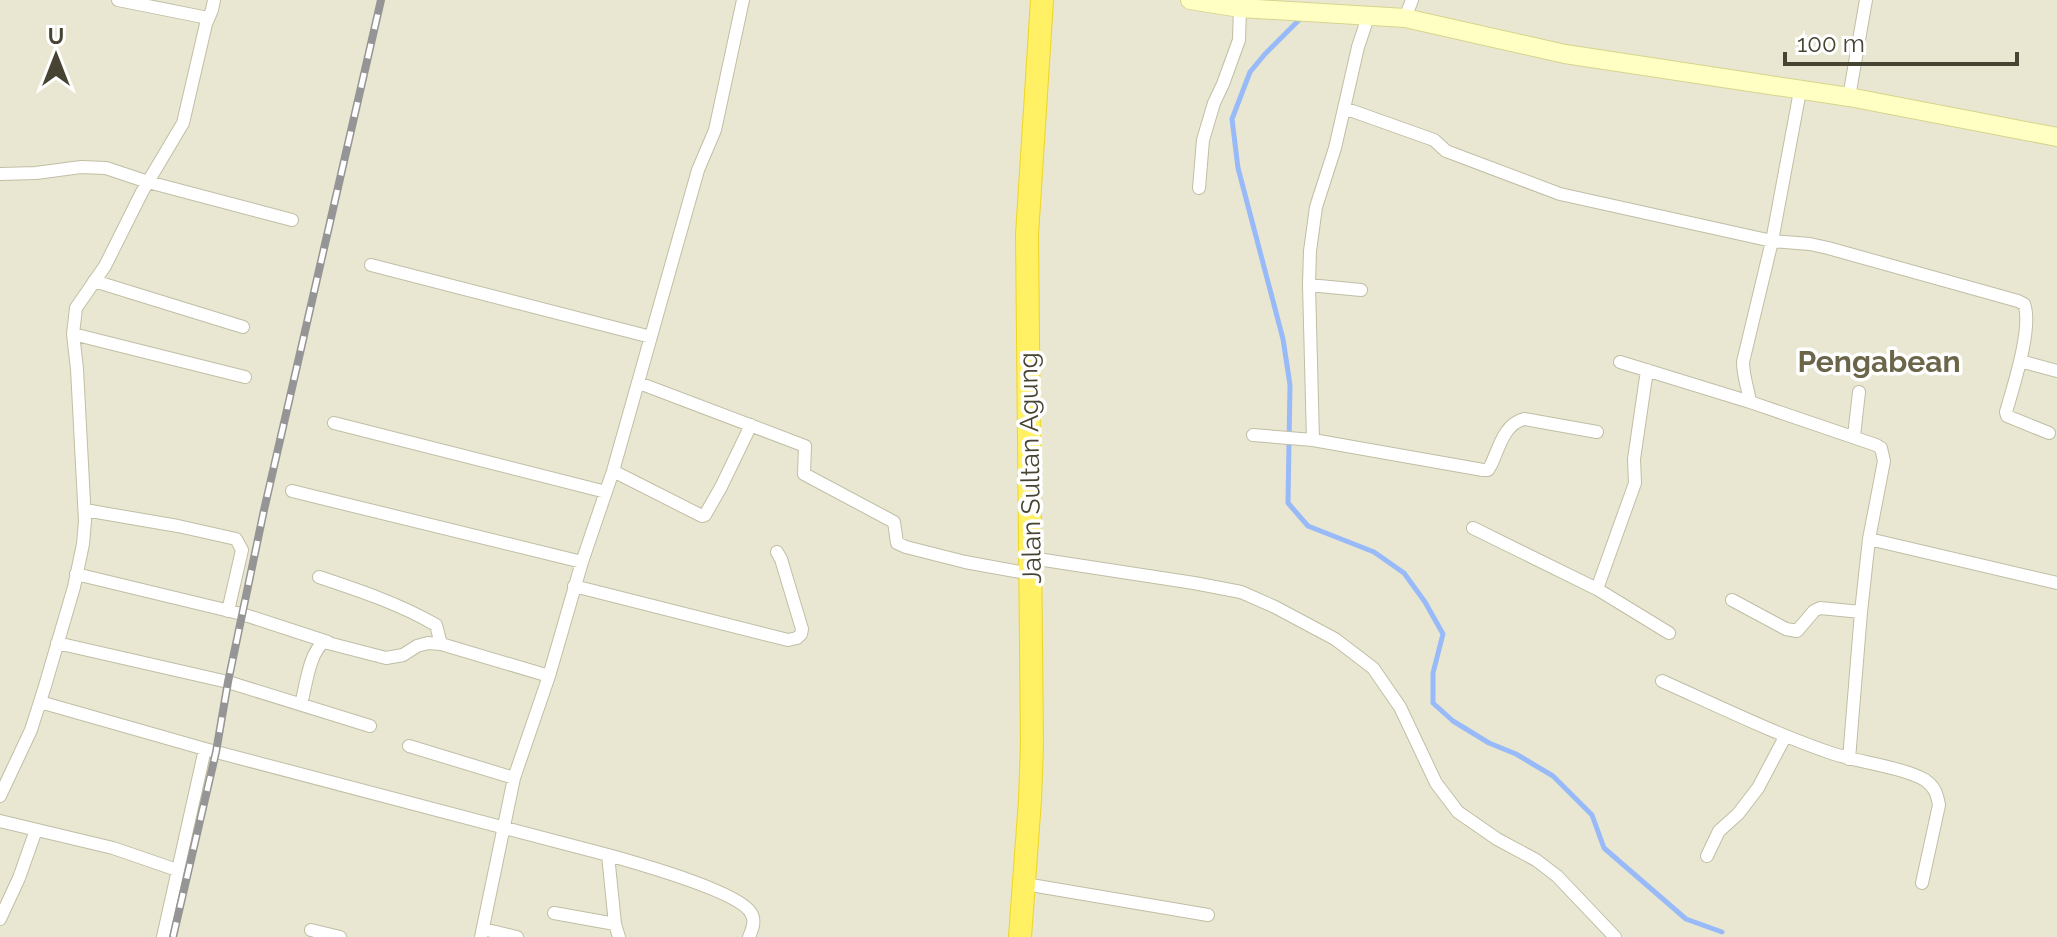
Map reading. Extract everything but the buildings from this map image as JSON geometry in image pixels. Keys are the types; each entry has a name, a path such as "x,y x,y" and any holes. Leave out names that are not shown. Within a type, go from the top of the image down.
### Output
{"highway":[{"name":"Jalan Sultan Agung","path":"1020,937 1032,745 1027,235 1042,0"}],"main road":[{"path":"1190,0 1240,8 1266,5 1288,11 1405,18 1565,54 1849,97 2057,137"}],"street":[{"path":"118,0 208,18"},
{"path":"0,796 31,730 83,544 85,510 73,334 76,308 105,266 148,182 183,123 214,0"},
{"path":"517,937 482,933 514,778 613,471 698,170 715,130 743,0"},
{"path":"1405,18 1412,0"},
{"path":"1849,97 1866,0"},
{"path":"1199,188 1203,140 1239,40 1240,8"},
{"path":"1313,440 1310,251 1316,207 1335,148 1368,17"},
{"path":"1750,402 1743,362 1772,241 1800,91"},
{"path":"1344,108 1434,140 1446,151 1560,194 1772,241 1828,248 2018,301 2024,304 2027,317 2020,361 2006,412 2007,416 2049,433"},
{"path":"0,174 81,167 106,168 292,220"},
{"path":"371,265 651,337"},
{"path":"94,281 243,327"},
{"path":"1309,285 1361,290"},
{"path":"73,334 245,377"},
{"path":"2020,361 2057,371"},
{"path":"1620,362 1854,436 1881,448 1884,461 1869,539 1849,759"},
{"path":"1597,589 1635,483 1634,459 1647,370"},
{"path":"639,383 805,446 804,474 894,522 897,543 906,547 965,562 1194,583 1241,592 1335,639 1373,668 1400,707 1436,783 1458,812 1557,876 1615,937"},
{"path":"1854,436 1859,392"},
{"path":"1253,435 1313,440 1488,470 1513,422 1524,419 1597,432"},
{"path":"334,423 606,492"},
{"path":"613,471 705,515 751,425"},
{"path":"292,491 582,562"},
{"path":"85,510 236,539 242,550 228,611"},
{"path":"1473,528 1597,589 1669,633"},
{"path":"1869,539 2057,583"},
{"path":"574,586 788,640 795,639 802,629 777,552"},
{"path":"76,574 228,611 386,658 403,655 428,643 441,644 549,676"},
{"path":"319,577 436,625 441,644"},
{"path":"1732,600 1786,629 1797,631 1820,608 1861,612"},
{"path":"301,704 314,655 324,642 332,643"},
{"path":"57,643 228,682 370,726"},
{"path":"1662,681 1785,737 1849,759 1909,773 1932,785 1939,805 1922,883"},
{"path":"40,702 673,874 727,896 746,908 753,920 749,937"},
{"path":"1707,856 1719,831 1738,814 1758,788 1785,737"},
{"path":"409,746 514,778"},
{"path":"163,937 205,749"},
{"path":"0,821 113,848 177,870"},
{"path":"0,919 36,830"},
{"path":"608,855 619,937"},
{"path":"1025,884 1208,915"},
{"path":"554,913 615,924"},
{"path":"311,930 340,937"}],"shaded area":[{"path":"0,0 2057,0 2057,937 0,937"}],"waterway":[{"path":"1301,18 1250,72 1232,119 1238,168 1283,339 1290,385 1288,503 1308,526 1374,552 1404,573 1443,634 1433,673 1433,703 1453,721 1489,743 1516,754 1553,776 1592,815 1604,848 1686,919 1722,932"}],"railway":[{"path":"173,937 216,752 264,510 381,0"}],"district":[{"name":"Pengabean","path":"1879,361"}]}
